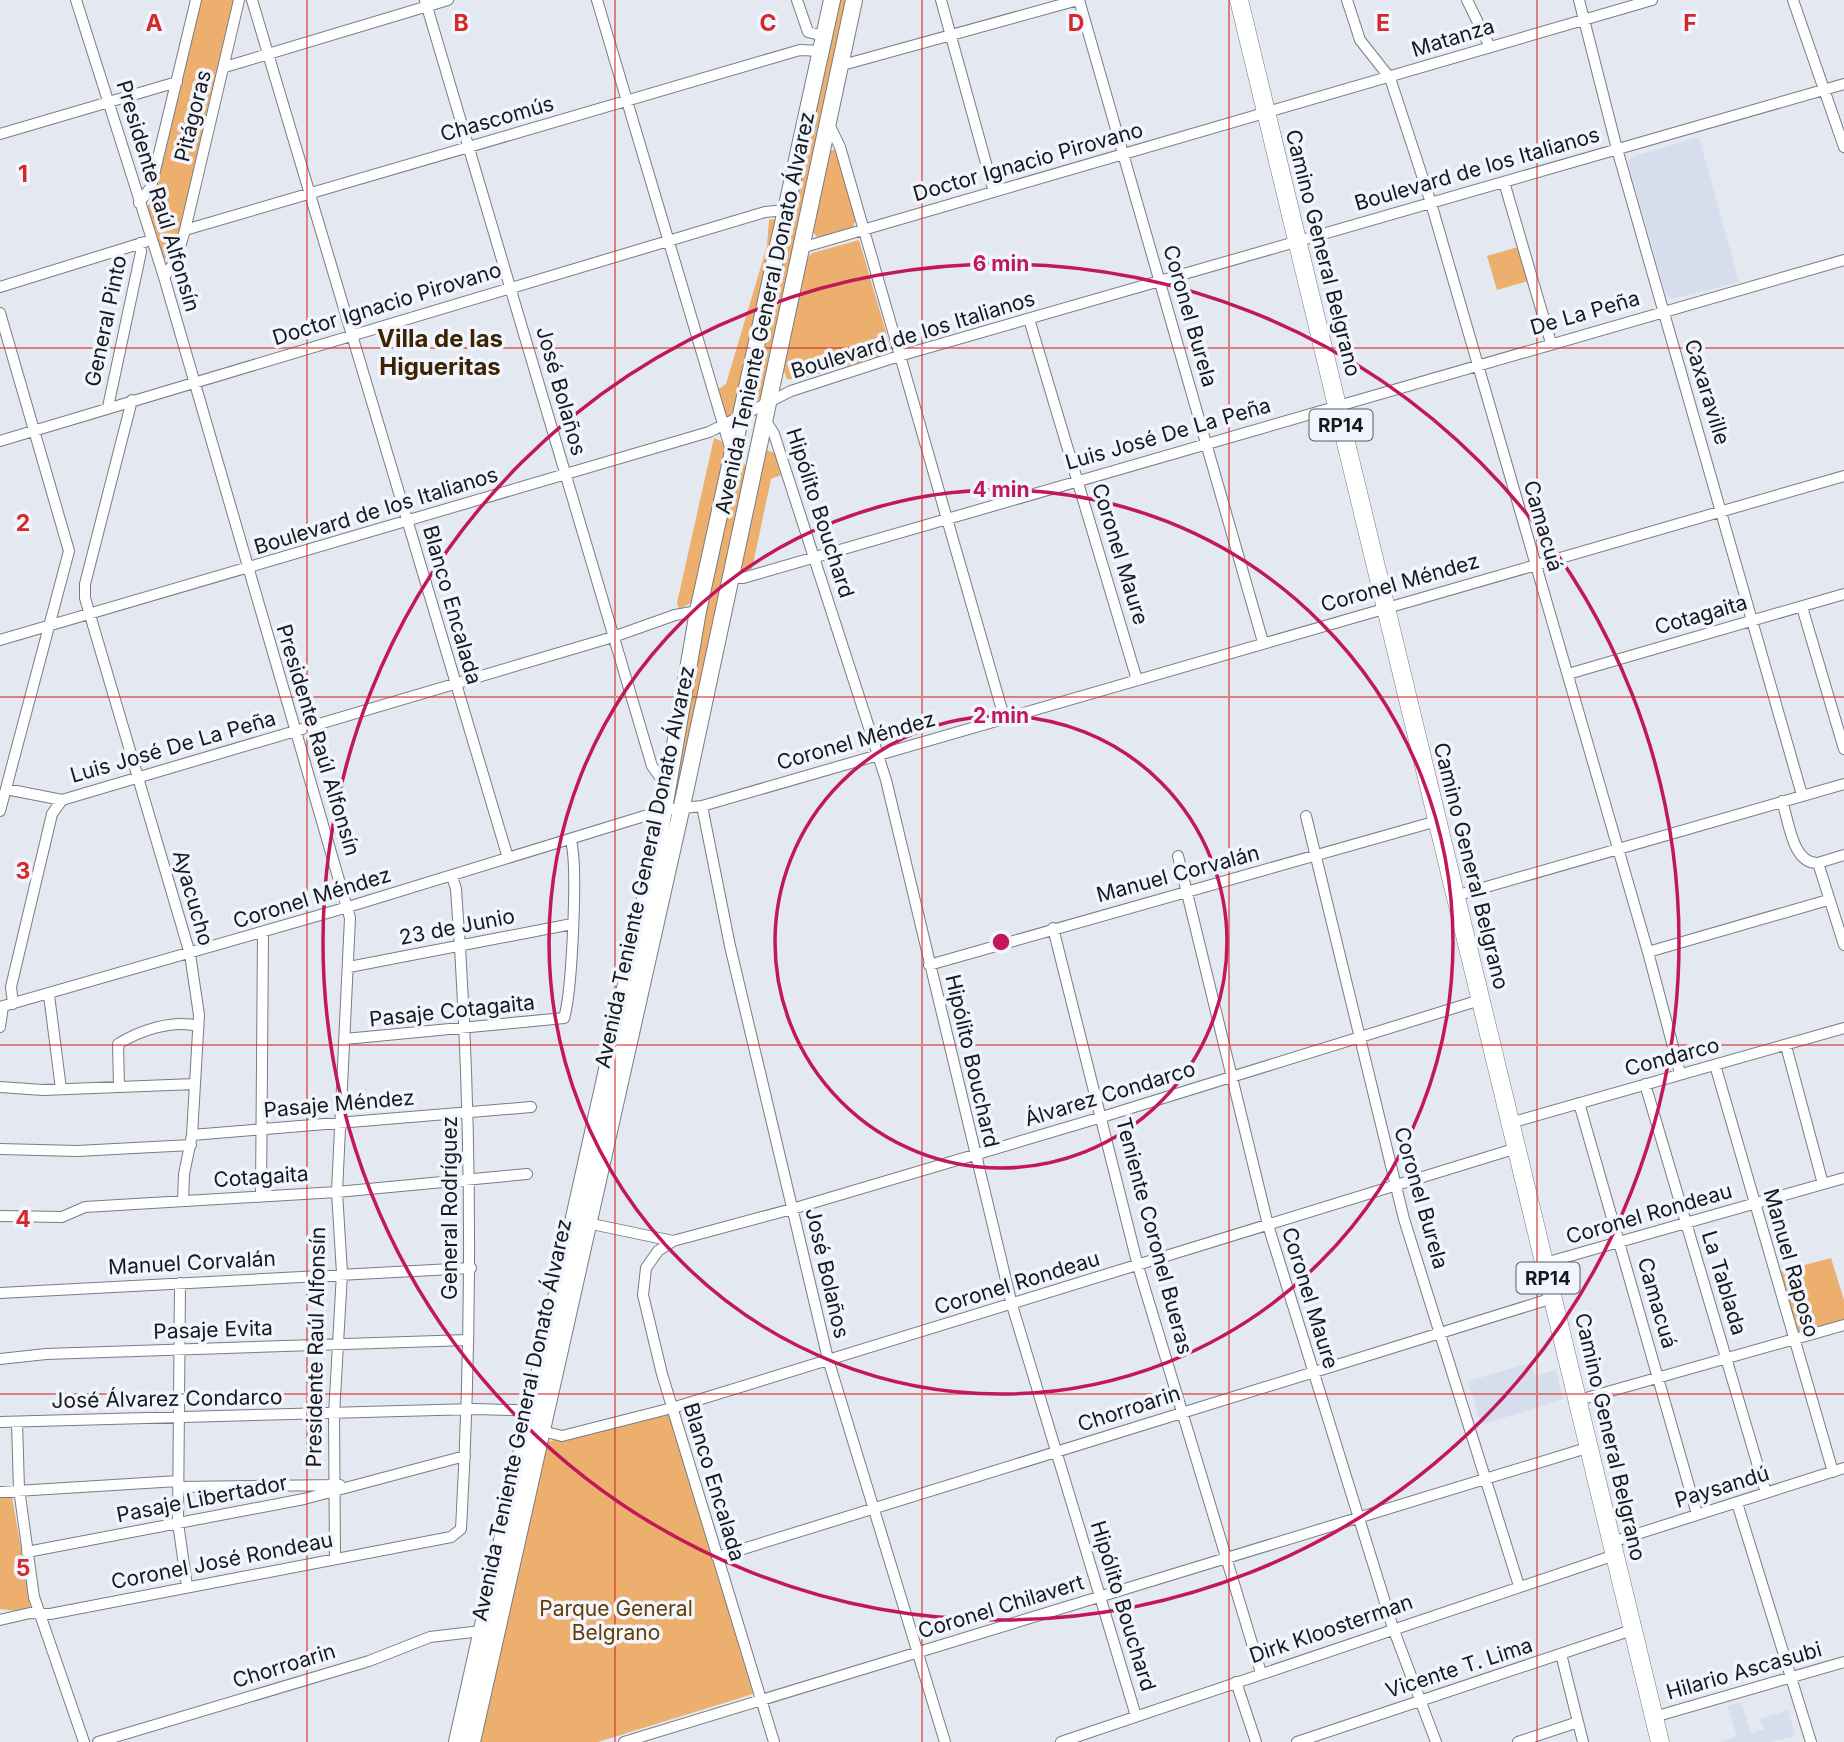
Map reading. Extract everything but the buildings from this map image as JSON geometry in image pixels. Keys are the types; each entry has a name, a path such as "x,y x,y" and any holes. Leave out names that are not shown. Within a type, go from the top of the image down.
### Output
{"main road":[{"name":"Avenida Teniente General Donato Álvarez","path":"472,1742 535,1421 664,810 698,611 787,210 815,42 832,0"},
{"name":"Avenida Teniente General Donato Álvarez","path":"457,1742 481,1631 587,1223 682,806 728,578 853,0"},
{"name":"Camino General Belgrano","path":"1239,0 1660,1742"}],"street":[{"name":"Presidente Raúl Alfonsín","path":"76,0 110,102 139,203 145,242 164,277 247,569 348,907 349,967 337,1192 342,1273 334,1415 335,1559"},
{"path":"139,203 151,187 196,0"},
{"name":"Pitágoras","path":"164,277 176,260 185,230 239,0"},
{"name":"Blanco Encalada","path":"252,0 508,858"},
{"path":"225,67 426,3 447,0"},
{"path":"597,0 732,456"},
{"path":"797,0 815,42"},
{"path":"941,0 994,192"},
{"path":"839,66 1079,0"},
{"name":"Coronel Burela","path":"1079,0 1263,642"},
{"name":"Camacuá","path":"1346,0 1360,40 1390,78 1431,202 1648,952 1680,1073"},
{"path":"1467,0 1490,47"},
{"name":"Caxaraville","path":"1579,0 1662,311 1723,511 1801,795"},
{"name":"Matanza","path":"1266,113 1652,0"},
{"path":"1793,0 1844,147"},
{"name":"José Bolaños","path":"426,3 612,637 652,766 668,788"},
{"name":"Chascomús","path":"185,230 626,101 815,42"},
{"path":"0,134 177,82"},
{"name":"Boulevard de los Italianos","path":"0,640 408,522 723,427 742,416 766,410 899,356 1844,84"},
{"name":"Doctor Ignacio Pirovano","path":"801,248 1266,113"},
{"path":"828,122 839,147 864,229 1004,717"},
{"path":"1504,182 1551,343"},
{"name":"Doctor Ignacio Pirovano","path":"0,441 765,212 787,210"},
{"path":"0,287 145,242"},
{"name":"General Pinto","path":"108,407 145,242"},
{"name":"De La Peña","path":"1337,406 1844,260"},
{"path":"0,313 68,543 69,557 0,811"},
{"name":"Coronel Maure","path":"1029,319 1137,680"},
{"path":"90,613 85,598 85,584 132,400"},
{"name":"Luis José De La Peña","path":"728,578 743,578 815,558 1337,406"},
{"name":"Hipólito Bouchard","path":"766,410 877,755 1012,1305 1136,1716"},
{"name":"Coronel Méndez","path":"5,1005 190,954 571,841 664,810 702,806 1844,476"},
{"name":"Cotagaita","path":"1567,674 1844,595"},
{"path":"1802,607 1844,749"},
{"name":"Luis José De La Peña","path":"6,789 58,803 612,637 675,615 698,611"},
{"name":"Ayacucho","path":"90,613 190,954 198,1004 191,1140 184,1174 183,1201"},
{"path":"1455,896 1844,784"},
{"path":"1782,801 1799,854 1807,862 1818,863 1844,855"},
{"path":"0,1027 58,803"},
{"name":"José Bolaños","path":"702,806 730,947 828,1359 945,1742"},
{"name":"Coronel Burela","path":"1306,816 1396,1188 1519,1586"},
{"name":"Manuel Corvalán","path":"929,965 1437,821"},
{"path":"571,841 574,855 572,924"},
{"name":"Coronel Maure","path":"1178,856 1268,1225 1312,1374 1393,1628 1436,1742"},
{"path":"1818,863 1844,945"},
{"name":"General Rodríguez","path":"452,876 456,889 467,1028 471,1179 465,1456 460,1529 452,1537"},
{"path":"1648,952 1828,900"},
{"name":"23 de Junio","path":"349,967 461,948 572,924"},
{"name":"Pasaje Cotagaita","path":"345,1039 562,1020 566,1015 572,924"},
{"name":"Teniente Coronel Bueras","path":"1053,928 1138,1266 1261,1674"},
{"path":"261,1196 263,932"},
{"path":"49,995 61,1089"},
{"name":"Álvarez Condarco","path":"587,1223 673,1241 792,1209 1102,1117 1480,1000"},
{"path":"119,1087 118,1045 140,1032 185,1023 198,1026"},
{"name":"Condarco","path":"1510,1123 1844,1028"},
{"path":"1786,1046 1823,1184"},
{"name":"Manuel Raposo","path":"1715,1065 1792,1339 1838,1470"},
{"path":"0,1087 61,1089 195,1084"},
{"name":"La Tablada","path":"1645,1084 1766,1493"},
{"name":"Camacuá","path":"1579,1103 1697,1514"},
{"name":"Pasaje Méndez","path":"0,1149 77,1151 260,1130 531,1107"},
{"name":"Coronel Rondeau","path":"535,1421 562,1436 672,1408 1517,1149"},
{"name":"Cotagaita","path":"0,1216 62,1217 85,1207 337,1192 527,1174"},
{"name":"Coronel Rondeau","path":"1545,1263 1844,1178"},
{"name":"Blanco Encalada","path":"673,1241 653,1257 642,1281 643,1295 672,1408 774,1742"},
{"name":"Manuel Corvalán","path":"0,1293 471,1268"},
{"path":"180,1283 178,1523 187,1586"},
{"name":"Chorroarin","path":"717,1557 1553,1298"},
{"path":"1579,1400 1844,1325"},
{"name":"Pasaje Evita","path":"0,1359 468,1340"},
{"name":"José Álvarez Condarco","path":"0,1422 180,1415 334,1415 467,1410 535,1421"},
{"path":"17,1422 19,1489 35,1602 84,1742"},
{"name":"Coronel Chilavert","path":"625,1742 1590,1447"},
{"name":"Pasaje Libertador","path":"27,1552 178,1523 346,1486 465,1456"},
{"name":"Paysandú","path":"1613,1549 1697,1514 1838,1470"},
{"path":"0,1492 19,1489 178,1484 333,1488"},
{"path":"1737,1503 1811,1742"},
{"name":"Coronel José Rondeau","path":"0,1620 40,1613 50,1614 452,1537"},
{"name":"Dirk Kloosterman","path":"1061,1742 1519,1586 1613,1549"},
{"name":"Vicente T. Lima","path":"1297,1742 1632,1630"},
{"name":"Chorroarin","path":"98,1742 369,1661 430,1637 481,1631"},
{"path":"1562,1654 1583,1742"},
{"name":"Hilario Ascasubi","path":"1654,1717 1844,1662"},
{"path":"1236,1682 1256,1742"},
{"path":"1518,1742 1578,1722"}],"shaded area":[{"path":"1699,137 1739,282 1672,299 1666,295 1628,164 1631,157"},
{"path":"1530,1363 1535,1376 1556,1370 1563,1399 1481,1425 1468,1381"},
{"path":"1741,1702 1751,1733 1764,1729 1760,1719 1788,1710 1795,1736 1770,1742 1720,1742 1737,1736 1727,1706"}],"green space":[{"path":"201,0 233,0 175,249 168,259 163,258 147,207 155,196"},
{"path":"837,0 847,0 761,399 758,400 753,394"},
{"path":"830,150 835,150 856,220 851,230 817,237 813,232"},
{"path":"774,219 777,222 737,409 729,417 725,416 717,390 726,384 767,246 769,220"},
{"path":"859,240 890,346 886,355 796,380 787,379 783,369 807,258 812,253"},
{"path":"1518,247 1528,281 1497,290 1487,256"},
{"path":"714,438 721,441 726,450 693,602 679,609 677,603"},
{"path":"766,450 775,453 781,475 771,479 752,569 745,571 740,569"},
{"path":"742,460 746,467 679,791 676,789 706,613 737,465"},
{"path":"1831,1258 1844,1300 1844,1319 1795,1333 1778,1272"},
{"name":"Parque General Belgrano","path":"670,1414 753,1694 598,1742 475,1742 542,1443"},
{"path":"0,1497 12,1497 31,1605 25,1612 0,1609"}],"district":[{"name":"Villa de las Higueritas","path":"440,353"}]}
